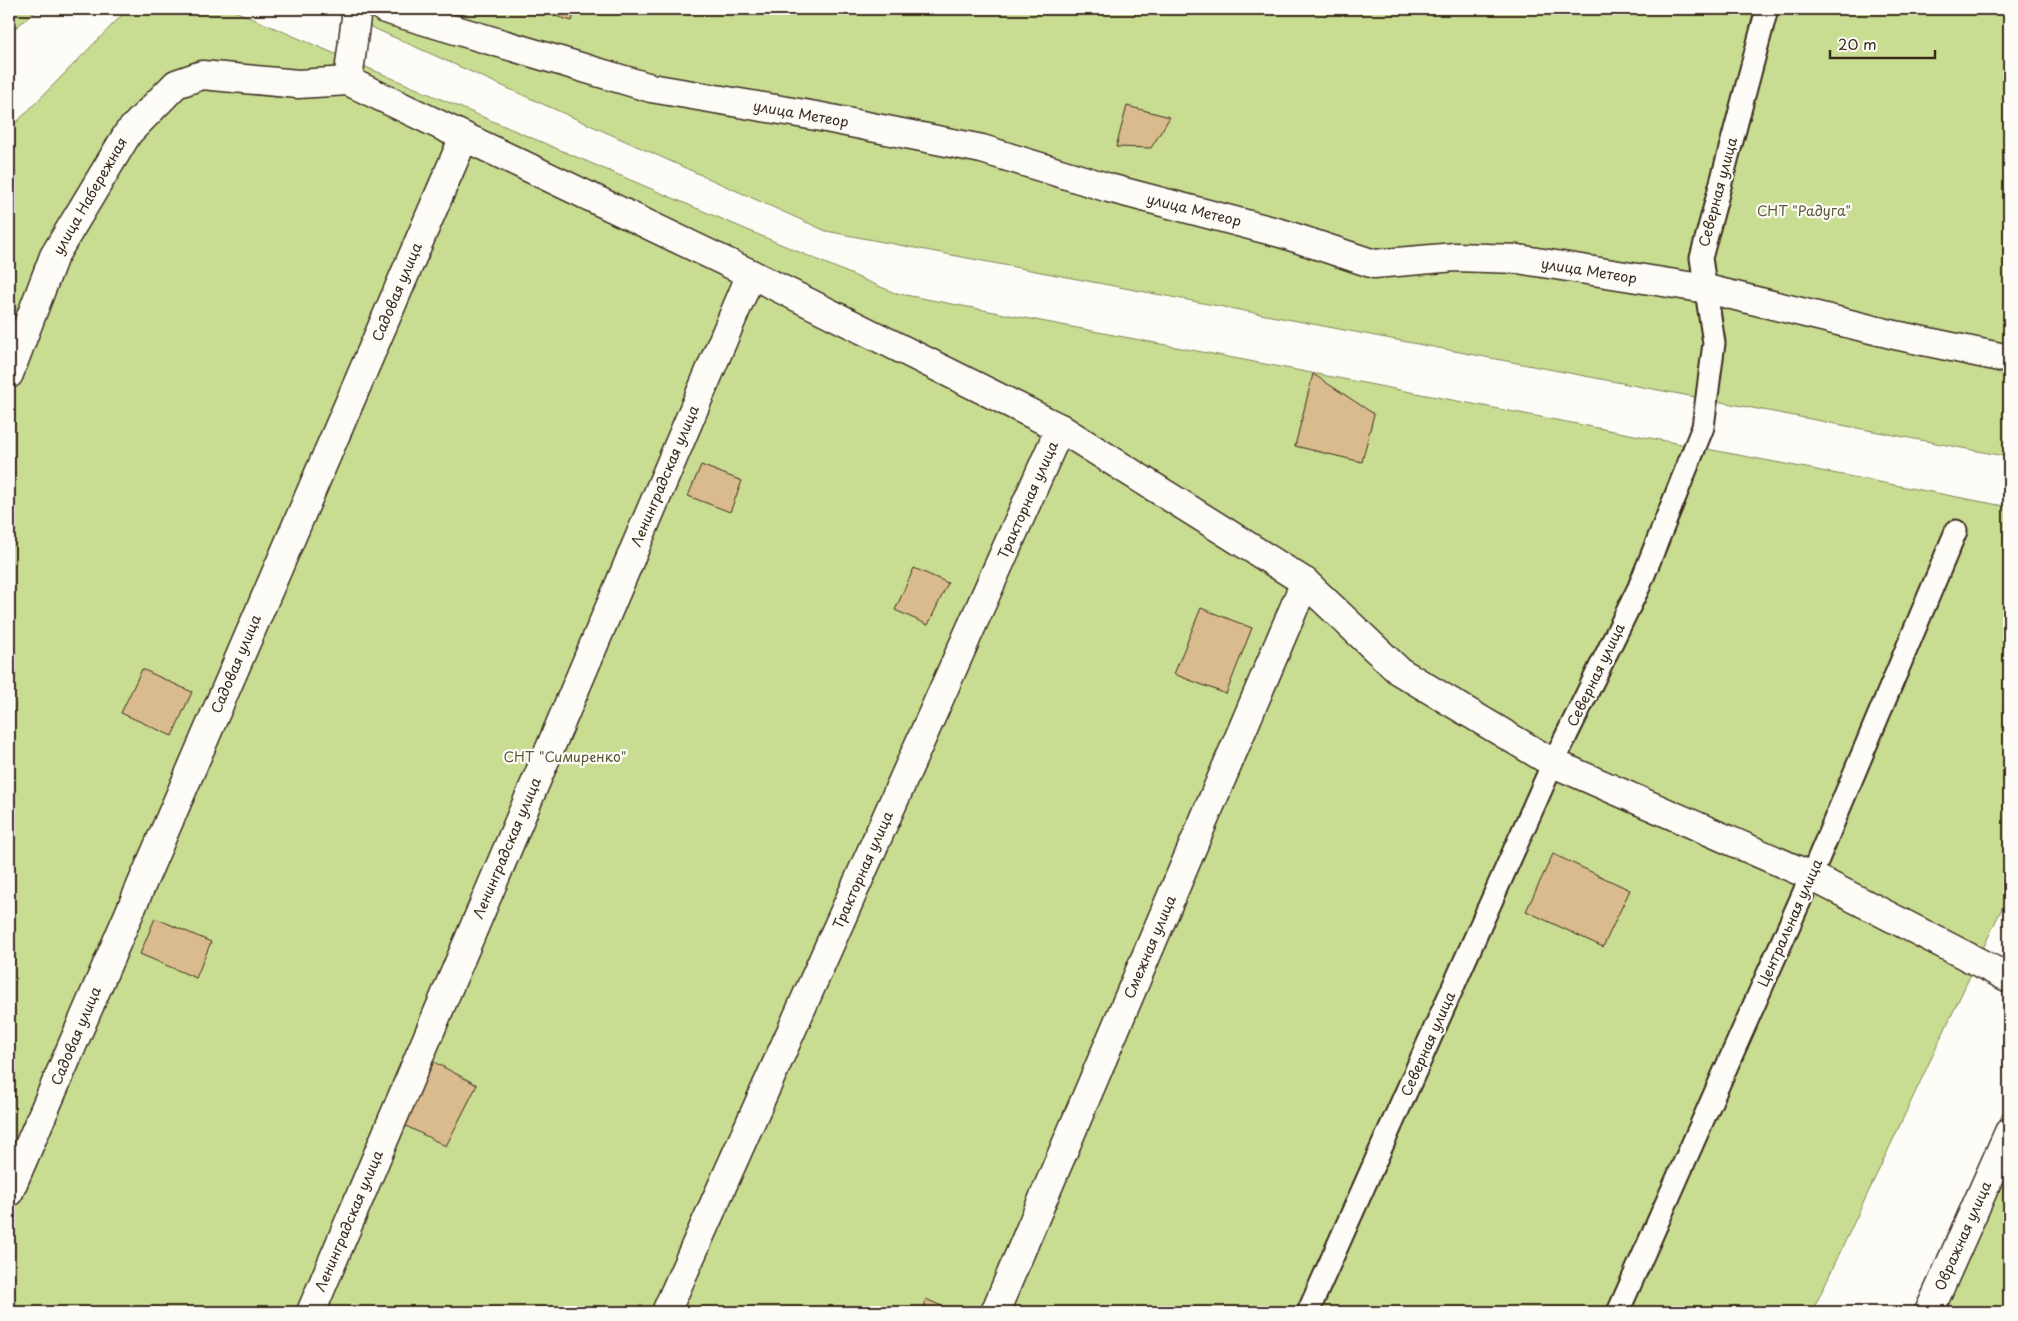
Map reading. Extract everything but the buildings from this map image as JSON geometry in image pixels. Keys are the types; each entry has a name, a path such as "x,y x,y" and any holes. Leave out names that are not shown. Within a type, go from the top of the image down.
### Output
{"street":[{"path":"357,9 348,81 750,274 1060,428 1305,582 1400,671 1554,763 1811,876 2009,978"},
{"name":"улица Метеор","path":"385,9 651,88 816,116 982,149 1109,188 1284,234 1374,264 1455,257 1518,260 1707,289 1895,335 2009,359"},
{"name":"улица Набережная","path":"9,374 54,256 128,133 176,84 202,75 298,84 348,81"},
{"name":"Садовая улица","path":"9,1192 464,137"},
{"name":"Ленинградская улица","path":"311,1312 750,274"},
{"name":"Тракторная улица","path":"666,1312 1060,428"},
{"name":"Смежная улица","path":"995,1312 1305,582"},
{"name":"Овражная улица","path":"1929,1312 2009,1132"}],"lane":[{"name":"Северная улица","path":"1308,1312 1554,763 1640,586 1703,427 1714,343 1701,258 1767,9"},
{"name":"Центральная улица","path":"1618,1312 1811,876 1956,532"}],"green space":[{"path":"9,9 39,9 9,33"},
{"name":"СНТ \"Симиренко\"","path":"128,9 230,9 895,293 2009,507 2009,893 1812,1312 9,1312 9,130"},
{"name":"СНТ \"Радуга\"","path":"331,9 2009,9 2009,457 826,231"},
{"path":"2009,1099 2009,1312 1914,1312"}]}
